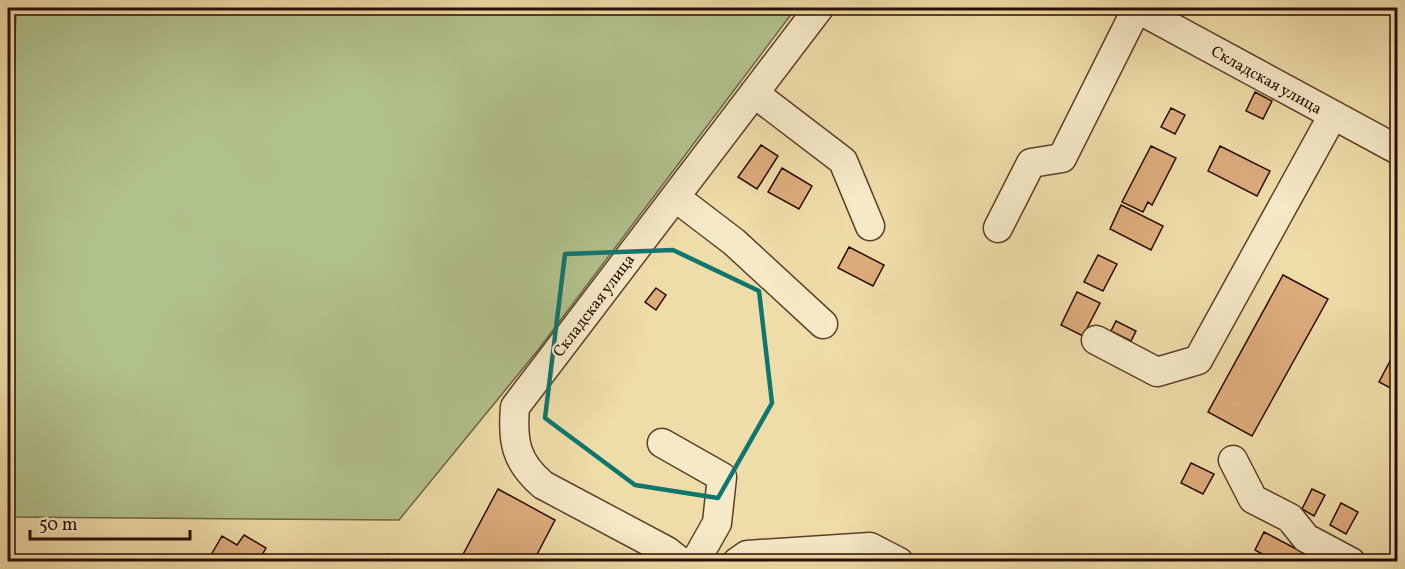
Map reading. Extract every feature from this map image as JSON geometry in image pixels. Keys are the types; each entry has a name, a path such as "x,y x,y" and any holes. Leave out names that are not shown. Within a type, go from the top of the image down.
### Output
{"street":[{"name":"Складская улица","path":"681,561 667,550 543,485 527,472 517,452 513,432 515,407 819,8"},
{"name":"Складская улица","path":"1136,8 1398,150"},
{"path":"998,228 1031,163 1062,158 1136,8"},
{"path":"754,93 843,161 870,226"},
{"path":"1096,340 1157,372 1198,360 1333,115"},
{"path":"675,197 734,242 823,324"},
{"path":"662,443 722,477 717,523 695,561"},
{"path":"1233,460 1253,499 1290,518 1306,538 1351,561"},
{"path":"736,561 747,555 870,547 899,561"}],"highlighted area":[{"path":"673,250 759,291 772,403 718,498 635,485 545,418 565,254"}],"green space":[{"path":"16,8 796,8 538,350 399,520 8,517 8,299"}],"building":[{"path":"1255,92 1272,101 1263,119 1246,111"},
{"path":"1171,108 1185,115 1175,134 1161,127"},
{"path":"761,145 778,156 757,189 738,177"},
{"path":"1151,146 1176,158 1152,205 1148,202 1143,212 1122,202"},
{"path":"1220,146 1270,171 1257,196 1208,171"},
{"path":"782,168 812,186 799,209 768,192"},
{"path":"1121,205 1163,226 1151,250 1110,229"},
{"path":"849,247 884,265 873,286 838,268"},
{"path":"1098,255 1117,264 1103,291 1084,282"},
{"path":"1283,275 1328,299 1252,436 1208,412"},
{"path":"656,288 666,295 656,310 645,302"},
{"path":"1077,292 1100,303 1083,336 1061,325"},
{"path":"1116,321 1136,331 1131,341 1111,331"},
{"path":"1398,346 1398,392 1379,382"},
{"path":"1191,463 1214,474 1203,494 1181,483"},
{"path":"498,489 555,520 533,562 459,562"},
{"path":"1312,489 1325,495 1314,516 1302,509"},
{"path":"1341,503 1358,512 1346,534 1330,525"},
{"path":"1264,532 1321,562 1276,562 1255,550"},
{"path":"244,535 266,548 258,562 207,562 222,536 237,545"},
{"path":"388,554 403,562 384,562"}]}
